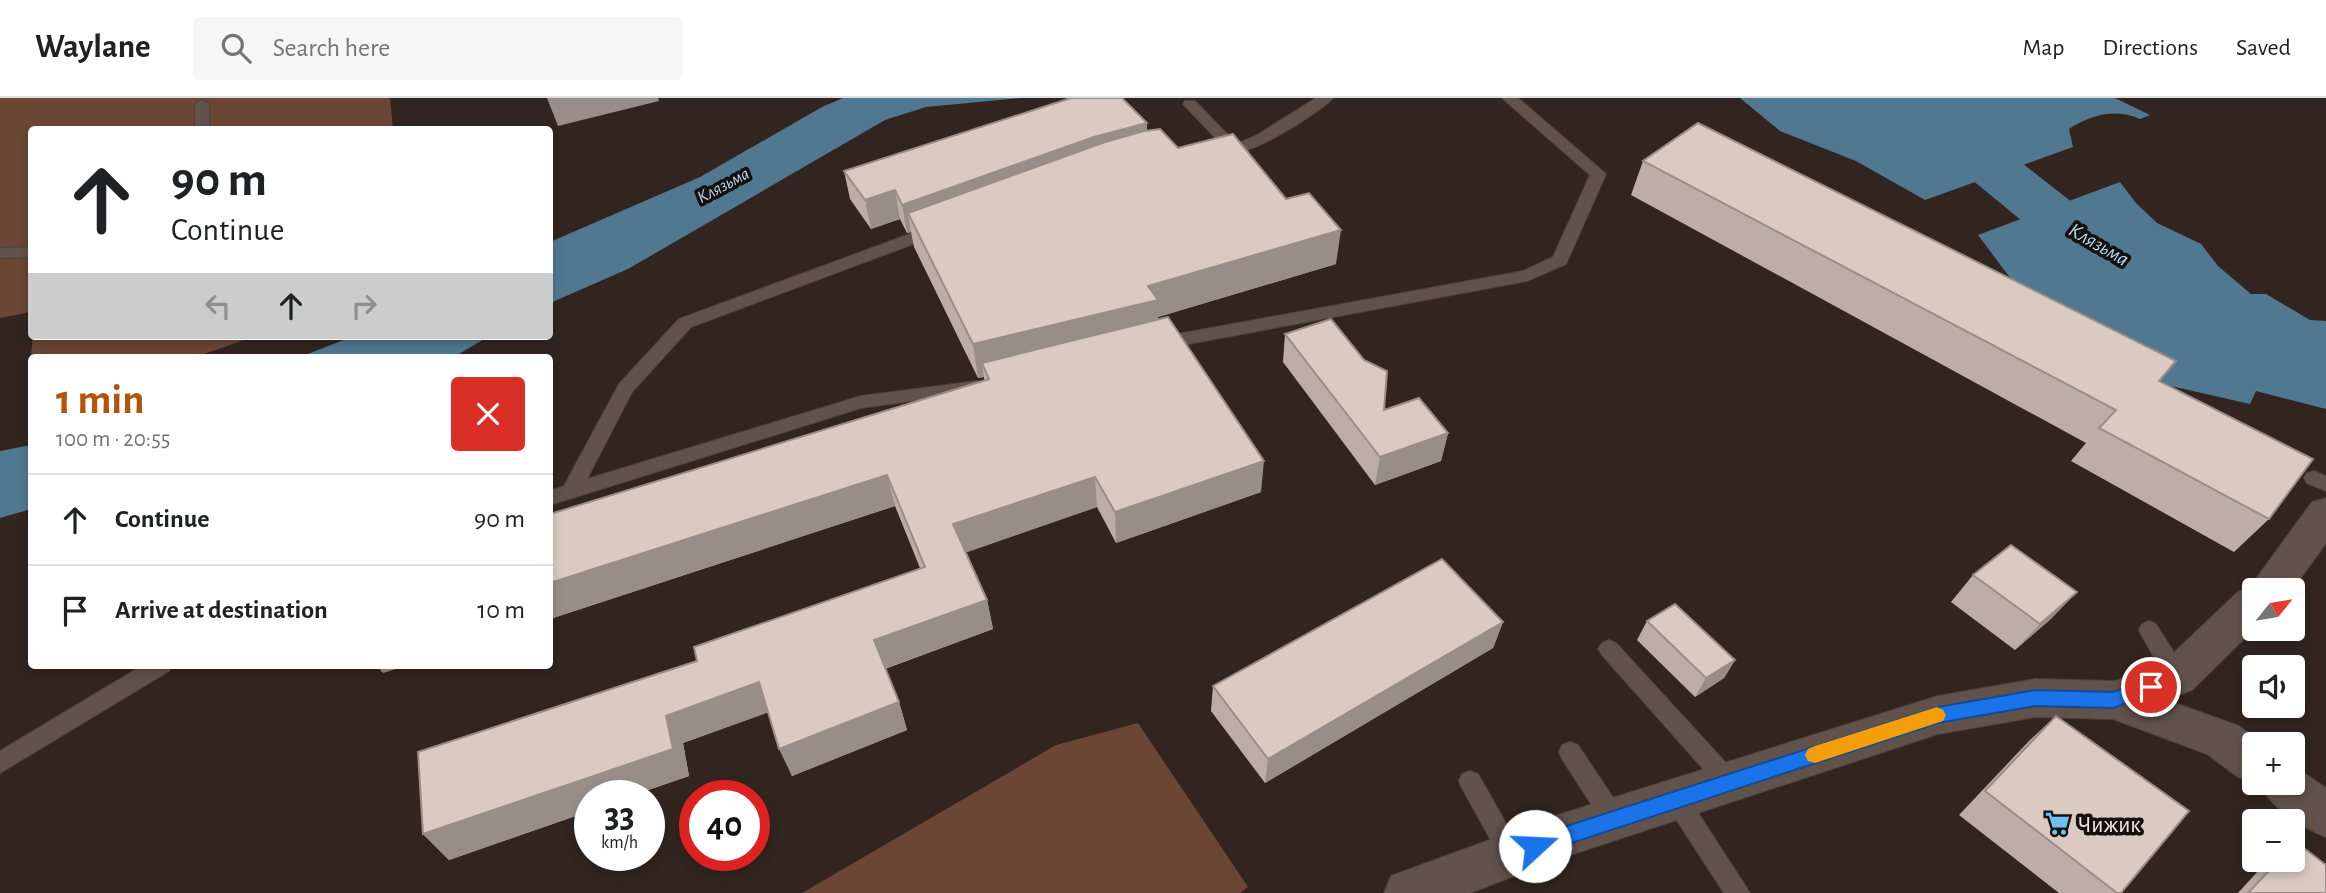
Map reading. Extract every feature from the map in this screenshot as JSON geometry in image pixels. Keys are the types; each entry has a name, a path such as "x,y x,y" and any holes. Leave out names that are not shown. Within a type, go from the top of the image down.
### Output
{"street":[{"path":"2275,578 2322,492"},
{"path":"2113,700 2177,677 2242,615"},
{"path":"1408,893 1614,819 1938,715 2035,698 2113,700 2222,740 2242,754"},
{"path":"2299,795 2326,815"}],"lane":[{"path":"1209,153 1236,151 1275,132 1302,110 1326,98"},
{"path":"1138,348 1205,333 1527,276 1560,260 1598,174 1509,98"},
{"path":"202,104 202,126"},
{"path":"1190,104 1236,151"},
{"path":"572,489 625,388 685,323 953,223"},
{"path":"0,253 28,252"},
{"path":"553,497 860,402 993,385"},
{"path":"2149,630 2177,677"},
{"path":"1609,649 1729,782"},
{"path":"0,763 154,669"},
{"path":"1570,752 1614,819"},
{"path":"1470,781 1511,854"},
{"path":"1676,799 1738,893"}],"shaded area":[{"path":"0,98 390,98 393,126 28,126 28,313 0,318"},
{"path":"33,340 244,340 204,354 31,354"},
{"path":"1138,723 1248,887 1240,893 802,893 1056,745"}],"water":[{"path":"843,98 1021,98 926,107 885,120 628,269 553,302 553,241 700,177 822,107"},
{"path":"1740,98 2115,98 2150,115 2140,119 2112,114 2086,120 2069,129 2073,147 1925,200 1856,161 1780,131"},
{"path":"2120,182 2136,203 2157,223 2201,244 2218,266 2251,294 2266,294 2310,320 2326,321 2326,409 2256,391 2250,404 2171,386 2041,319 1978,235"},
{"path":"344,340 482,340 459,354 308,354"},
{"path":"28,446 28,510 0,518 0,451"}],"building":[{"path":"1071,98 1122,98 1147,123 1094,137 902,205 895,190 865,200 844,171"},
{"path":"1698,123 2176,361 2159,381 2313,459 2269,519 2099,428 2116,410 1643,161"},
{"path":"1160,129 1178,148 1233,134 1286,199 1309,193 1341,230 1148,286 1158,300 973,344 908,213 1105,142"},
{"path":"1168,317 1264,461 1115,512 1095,477 953,524 987,600 874,640 899,702 779,749 759,682 666,716 673,749 582,780 574,780 574,783 423,834 418,752 697,661 694,647 925,567 887,475 553,582 553,513 989,379 982,363"},
{"path":"1331,319 1364,360 1387,371 1384,410 1419,398 1448,433 1380,457 1285,334"},
{"path":"2011,545 2077,592 2040,624 1973,575"},
{"path":"1442,559 1503,622 1268,759 1213,686"},
{"path":"1675,604 1735,660 1706,678 1647,621"},
{"name":"Чижик","path":"2056,716 2189,811 2121,893 2117,893 1985,791"},
{"path":"2305,849 2326,865 2326,893 2248,893 2268,872 2305,872"}],"waterway":[{"name":"Клязьма","path":"1892,98 1980,158 2065,226 2130,262"}],"slow traffic":[{"path":"1815,755 1937,715"}],"place":[{"name":"Чижик","path":"2058,824"}],"route":[{"path":"1535,846 1938,715 2035,698 2113,700 2151,687"}]}
